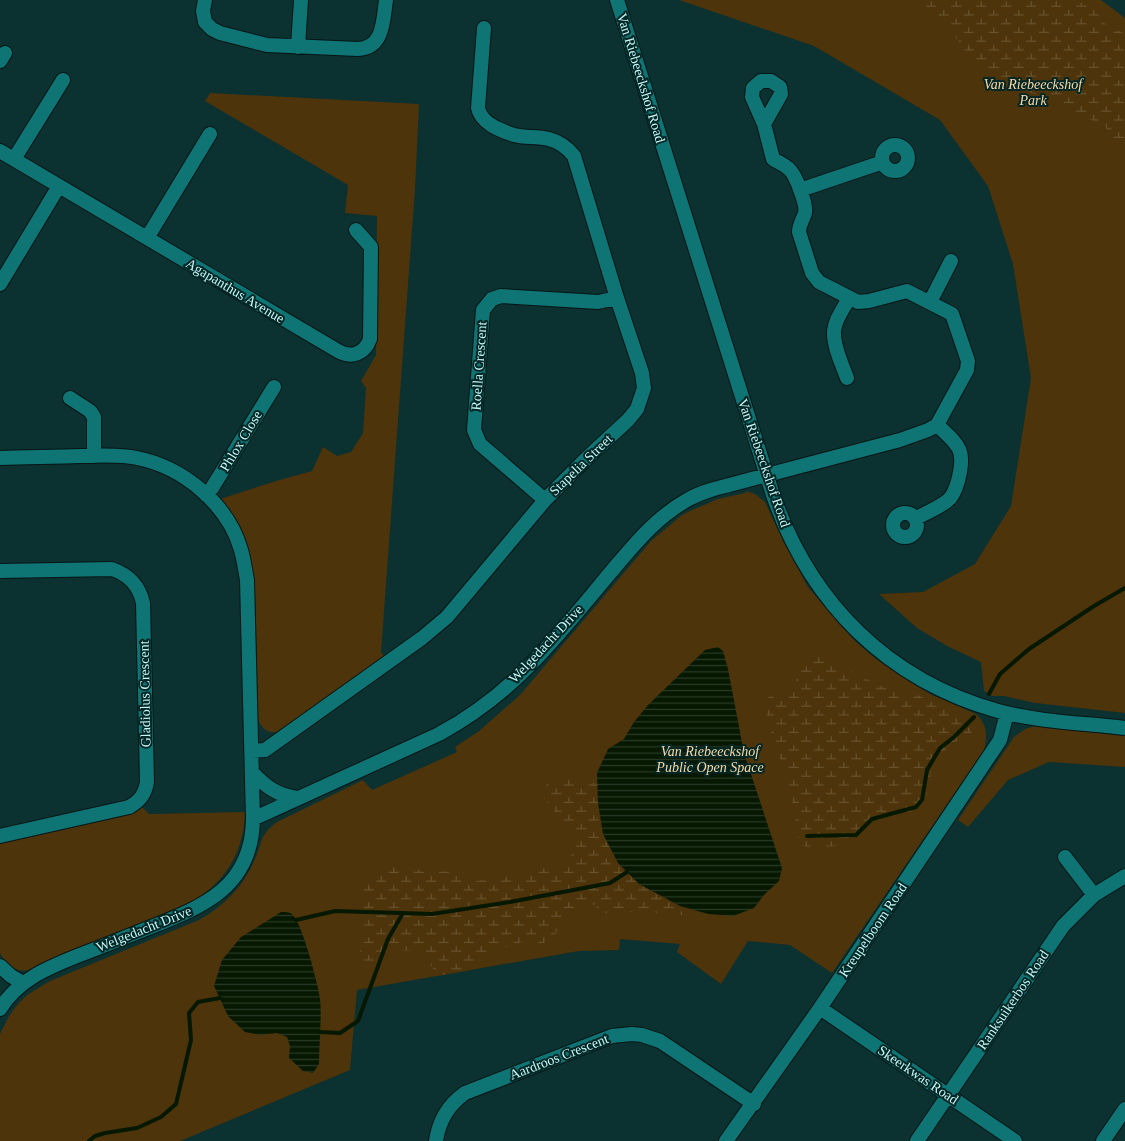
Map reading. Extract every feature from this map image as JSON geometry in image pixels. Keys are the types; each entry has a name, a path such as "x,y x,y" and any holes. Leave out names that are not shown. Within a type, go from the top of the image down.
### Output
{"street":[{"path":"205,0 202,11 203,17 208,26 216,32 267,45 358,50 368,47 376,41 381,32 386,0"},
{"path":"298,47 301,0"},
{"name":"Van Riebeeckshof Road","path":"617,0 785,527 803,563 827,598 857,632 897,664 931,685 965,700 1007,713 1125,728"},
{"name":"Stapelia Street","path":"252,751 264,750 422,638 447,617 545,500 628,420 640,403 644,388 642,373 574,156 568,148 559,143 547,138 514,135 486,122 481,116 478,108 484,28"},
{"path":"14,159 63,80"},
{"path":"764,124 773,158 791,170 800,190 806,208 799,226 799,232 812,273 819,282 858,302 907,291 952,314 968,361 967,370 937,425 961,451 962,465 957,487 948,501 916,518"},
{"path":"147,238 210,134"},
{"name":"Agapanthus Avenue","path":"0,151 338,351 351,355 365,348 370,339 371,247 356,230"},
{"path":"800,190 883,162"},
{"path":"0,284 59,186"},
{"path":"930,302 951,261"},
{"name":"Roella Crescent","path":"545,500 480,444 475,434 484,310 492,299 501,296 598,302 617,298"},
{"path":"847,378 836,346 834,330 849,298"},
{"name":"Phlox Close","path":"206,495 274,387"},
{"path":"70,398 90,411 94,417 94,456"},
{"name":"Welgedacht Drive","path":"253,819 439,734 486,705 532,663 641,537 672,510 688,499 706,491 900,440 937,425"},
{"name":"Welgedacht Drive","path":"0,458 94,456 137,458 154,463 186,479 206,495 225,518 241,549 248,580 253,819 251,840 243,862 229,883 211,900 182,915 50,967 23,983 0,1009"},
{"name":"Gladiolus Crescent","path":"0,571 112,569 127,576 138,588 143,603 147,782 143,794 137,802 129,807 0,836"},
{"name":"Kreupelboom Road","path":"726,1141 754,1104 820,1008 1000,740 1007,713"},
{"path":"252,772 267,787 280,794 297,798"},
{"path":"1065,858 1094,895"},
{"name":"Ranksuikerbos Road","path":"917,1141 1063,926 1094,895 1125,876"},
{"path":"0,966 11,976 23,983"},
{"name":"Skeerkwas Road","path":"820,1008 1015,1141"},
{"name":"Aardroos Crescent","path":"436,1141 445,1113 465,1093 612,1036 622,1034 642,1035 660,1041 754,1104"},
{"path":"1103,1141 1125,1109"}],"green space":[{"name":"Van Riebeeckshof Park","path":"679,0 1101,0 1125,18 1125,713 1035,703 1004,696 992,696 984,691 981,662 949,647 917,628 879,594 923,592 975,564 1011,506 1031,378 1013,264 988,186 940,120 814,46"},
{"path":"921,0 1074,0 1084,4 1093,1 1101,4 1103,13 1100,21 1125,34 1125,150 1112,143 1105,125 1066,111 1045,96 994,85 984,70 970,57 950,26 921,13"},
{"path":"210,93 419,104 415,189 381,652 384,656 283,729 275,732 268,731 262,727 258,719 255,596 251,563 241,531 220,499 312,471 323,447 337,456 351,452 363,433 366,388 361,381 376,355 377,216 345,213 348,185 205,101"},
{"name":"Van Riebeeckshof Public Open Space","path":"746,491 755,494 765,502 784,543 808,587 857,643 876,659 913,684 932,695 976,714 986,730 984,750 832,973 790,945 748,941 721,984 677,952 680,944 620,939 619,950 579,951 357,990 350,1070 180,1141 0,1141 0,1034 9,1016 27,995 50,981 199,920 217,909 232,895 244,879 250,870 264,835 277,822 363,780 372,790 457,752 455,747 479,731 520,695 651,541 682,515 718,499 745,493"},
{"path":"820,656 832,658 854,673 890,690 904,694 914,693 954,714 964,721 972,731 970,737 961,737 935,763 925,799 918,809 874,822 855,839 845,844 806,846 799,844 789,787 771,732 765,703 771,694 796,687 795,667 806,658"},
{"path":"1035,726 1125,736 1125,767 1049,762 1008,780 968,827 958,820 1014,737 1025,729"},
{"path":"572,776 598,784 599,816 603,836 618,862 628,873 639,883 665,899 708,914 631,912 610,914 602,911 590,902 577,904 574,916 560,924 556,933 540,946 528,940 493,951 475,961 471,970 437,976 430,963 422,955 418,952 405,950 397,951 388,960 380,964 359,965 364,887 388,869 393,867 463,872 476,881 511,876 542,868 561,867 572,854 575,827 558,822 554,810 544,798 547,782"},
{"path":"142,807 149,814 245,812 244,828 235,856 220,879 184,906 29,970 15,969 8,964 0,953 0,843 110,819"}],"shaded area":[{"path":"718,647 723,651 728,669 744,753 782,868 779,881 754,908 733,916 708,914 680,906 639,884 618,863 603,834 598,803 597,773 608,749 624,739 634,722 648,705 705,650"},
{"path":"281,912 291,913 296,919 309,954 319,991 321,1014 319,1064 313,1073 303,1071 289,1058 290,1046 287,1037 277,1033 259,1035 245,1032 228,1016 214,986 222,960 241,937"}],"waterway":[{"path":"989,694 1000,674 1029,649 1125,588"},
{"path":"807,836 856,835 872,819 916,807 922,800 927,770 940,748 974,717"},
{"path":"296,920 335,911 432,914 510,902 610,883 627,872"},
{"path":"320,1032 340,1033 358,1021 388,939 403,913"},
{"path":"89,1141 95,1136 105,1133 137,1128 161,1117 176,1104 191,1040 189,1013 198,1002 220,998"}]}
